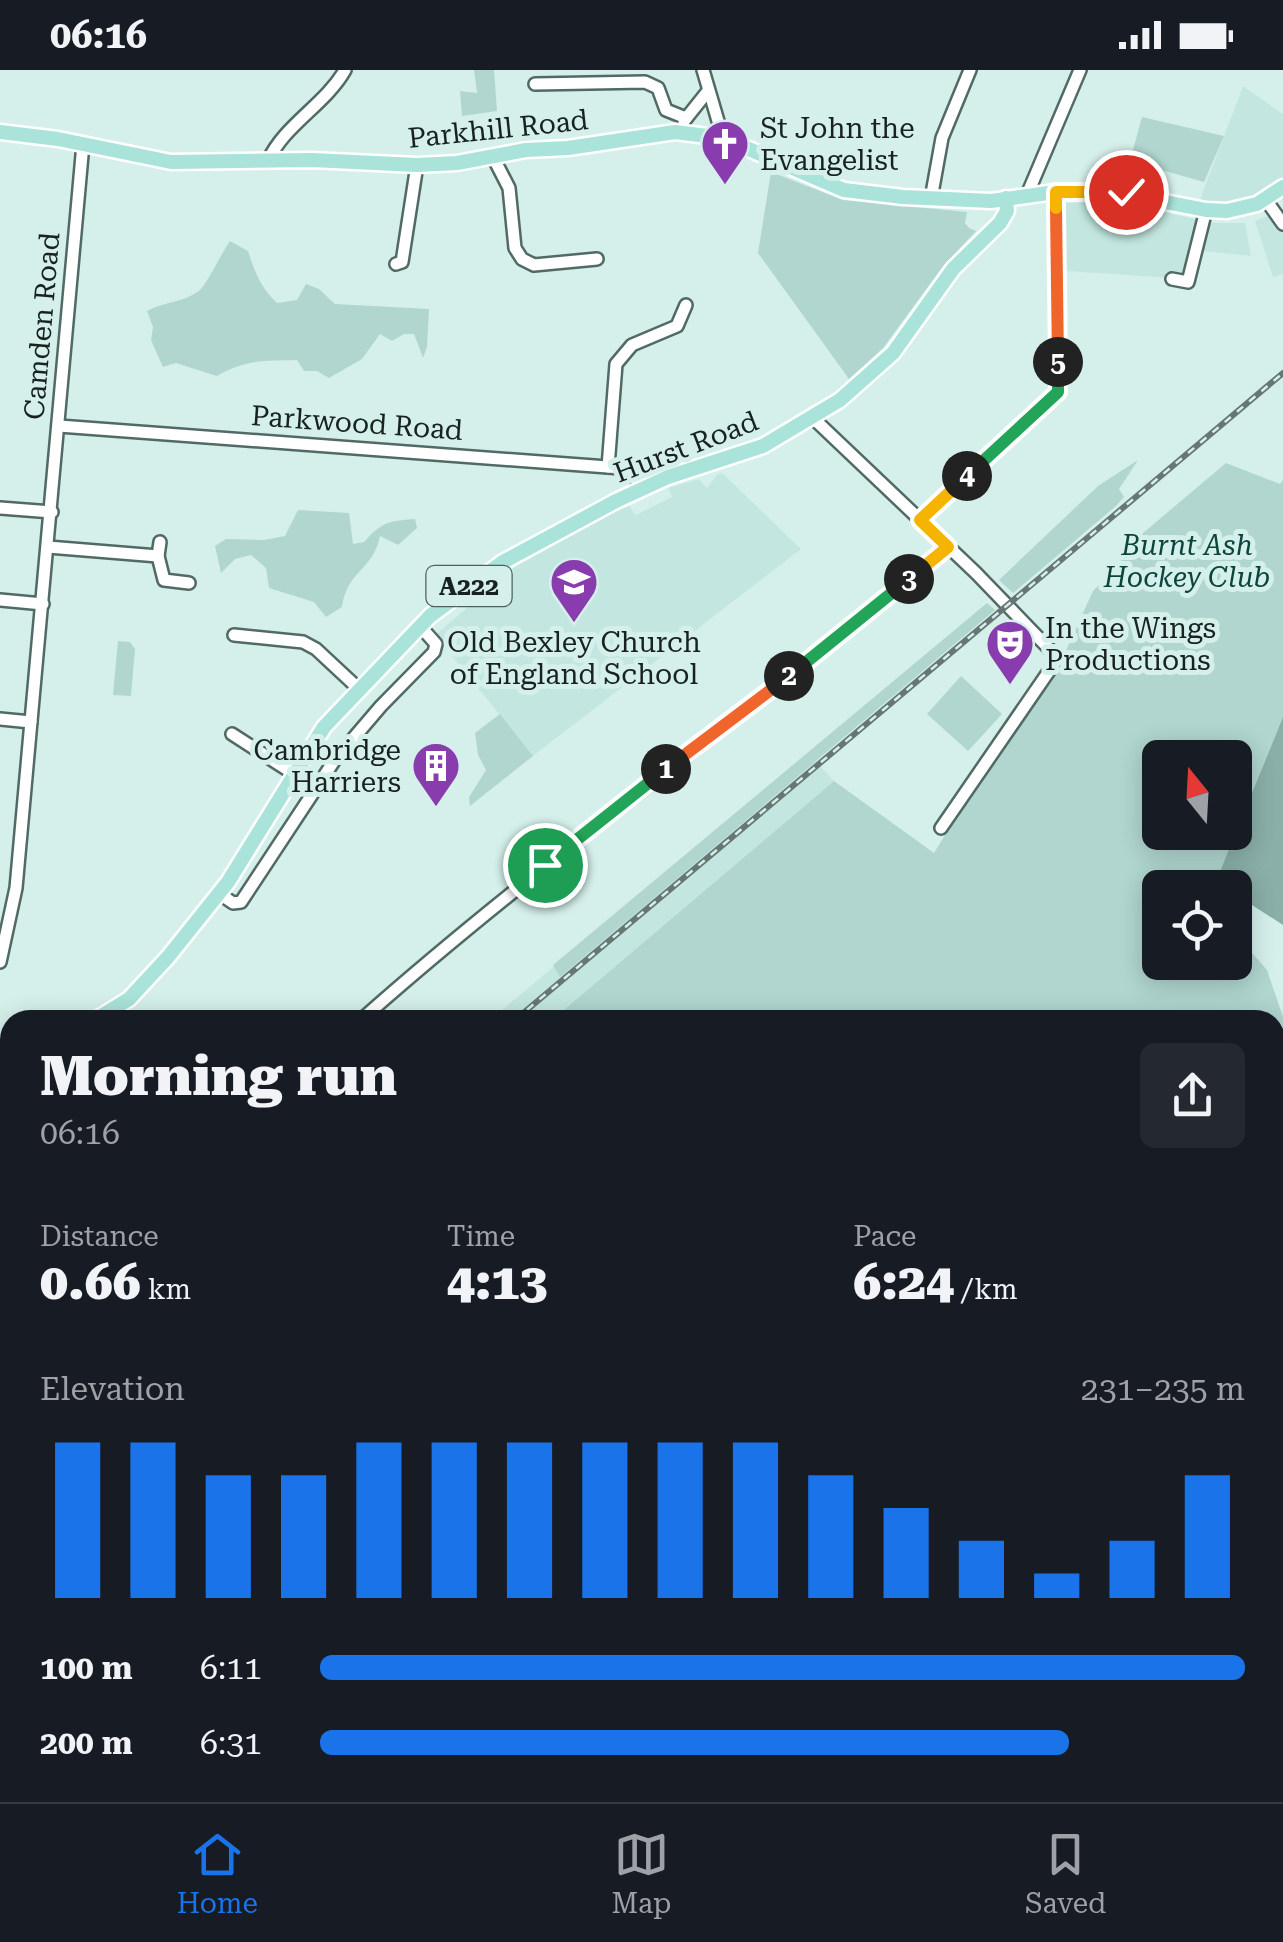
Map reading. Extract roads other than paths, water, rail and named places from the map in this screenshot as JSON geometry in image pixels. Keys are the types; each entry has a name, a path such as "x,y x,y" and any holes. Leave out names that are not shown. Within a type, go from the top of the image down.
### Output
{"main road":[{"name":"Parkhill Road","path":"0,132 171,162 268,160 417,165 458,163 492,155 675,132 723,138 844,190 931,199 1126,192 1206,210 1233,211 1266,200"},
{"path":"1266,200 1283,187"},
{"name":"Hurst Road","path":"113,1010 142,987 220,894 324,727 420,626 503,562 641,488 741,456 813,418 884,362 953,269 982,240 998,199"}],"street":[{"path":"268,160 278,142 317,106 345,70"},
{"path":"703,70 723,138"},
{"path":"931,199 942,138 970,70"},
{"path":"1027,195 1080,70"},
{"path":"535,84 645,82 658,88 666,110 686,118"},
{"path":"675,132 708,92"},
{"name":"Camden Road","path":"0,962 16,888 83,144"},
{"path":"492,155 509,188 515,248 522,259 534,265 598,259"},
{"path":"396,264 402,262 417,165"},
{"path":"920,520 1058,392 1056,192"},
{"path":"1266,200 1283,224"},
{"path":"1172,280 1188,282 1206,210"},
{"path":"608,468 616,364 632,344 688,324 686,306"},
{"path":"813,418 1058,658 940,828"},
{"name":"Parkwood Road","path":"59,426 608,468 632,472 641,488"},
{"path":"0,508 52,512"},
{"path":"160,542 158,556 164,580 188,583"},
{"path":"48,547 158,556"},
{"path":"373,1010 523,882 878,606 948,547"},
{"path":"0,600 42,604"},
{"name":"Hurst Road","path":"220,894 233,903 241,902 335,760 434,652 436,644 420,626"},
{"path":"234,635 303,642 316,649 360,690"},
{"path":"0,719 32,722"},
{"path":"232,734 294,774"}],"railway":[{"path":"527,1010 1283,373"}],"place":[{"name":"St John the Evangelist","path":"725,186"},
{"name":"Old Bexley Church of England School","path":"574,624"},
{"name":"In the Wings Productions","path":"1010,686"},
{"name":"Cambridge Harriers","path":"436,808"}],"park label":[{"name":"Burnt Ash Hockey Club","path":"1187,561"}]}
